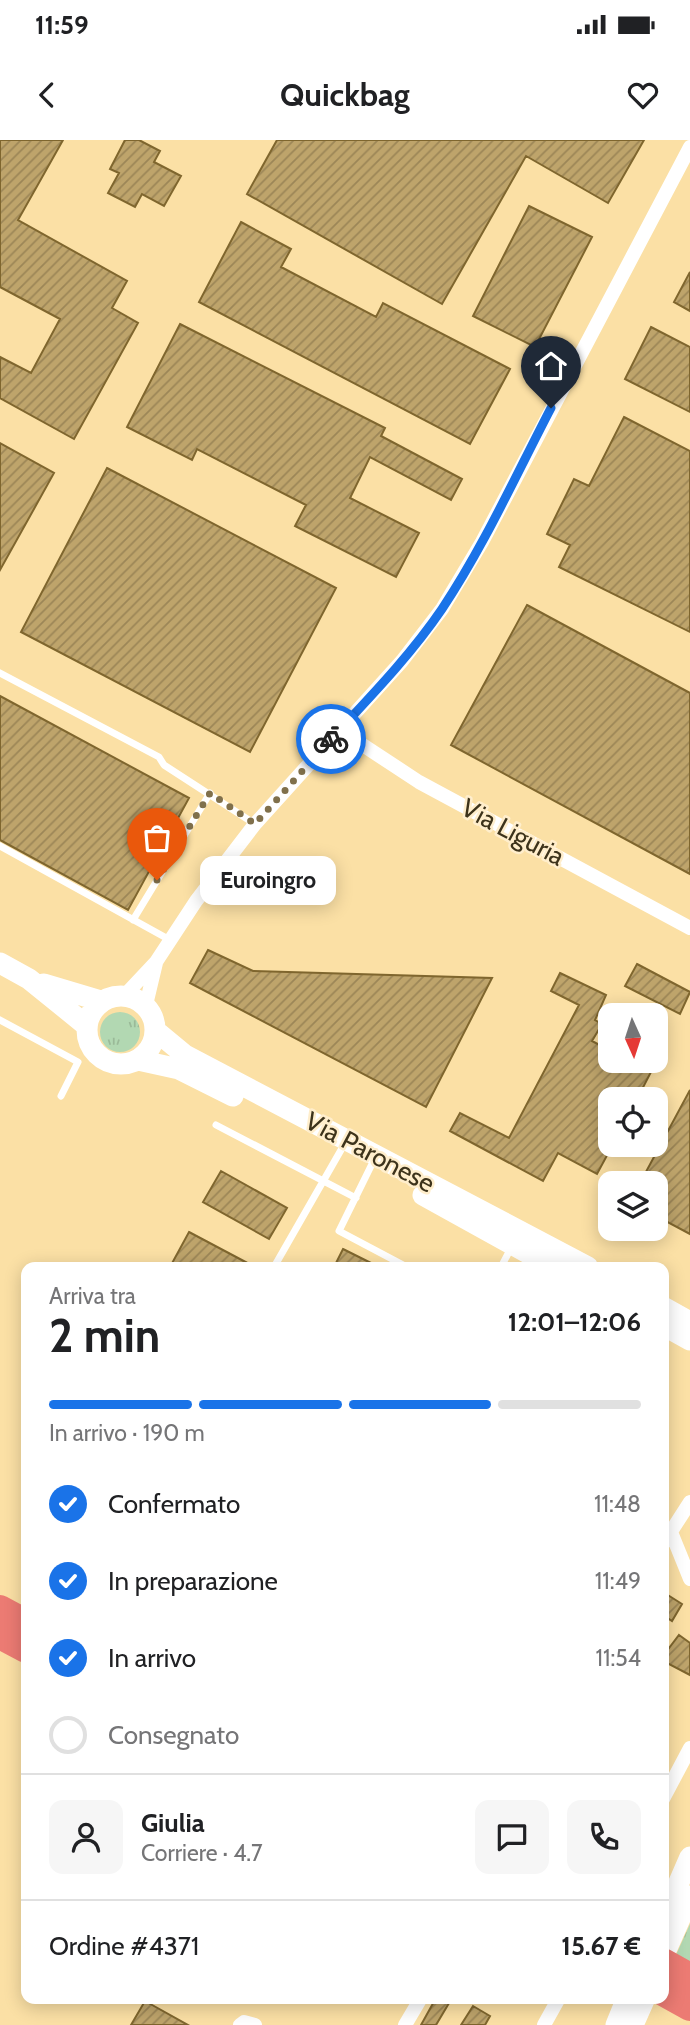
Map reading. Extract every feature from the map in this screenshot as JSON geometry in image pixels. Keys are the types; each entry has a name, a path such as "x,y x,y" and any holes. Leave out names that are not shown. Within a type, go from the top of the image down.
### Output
{"highway":[{"path":"0,1609 21,1620"},
{"path":"0,1635 21,1646"},
{"path":"669,1965 690,1977"},
{"path":"669,1995 690,2007"}],"main road":[{"name":"Via Paronese","path":"12,972 101,1001"},
{"name":"Via Paronese","path":"12,972 87,1026 91,1047 107,1061 117,1064 138,1060 179,1069 341,1150 544,1262"},
{"path":"87,1026 94,1008 101,1001 117,995 137,998 146,1005"},
{"name":"Via Paronese","path":"146,1005 155,1022 156,1031 185,1055 578,1262"},
{"path":"138,1060 147,1053 156,1031"},
{"path":"669,1310 690,1322"},
{"path":"669,1328 690,1339"},
{"path":"671,1915 690,1857"},
{"path":"671,1915 690,1896"},
{"path":"626,2018 639,2004"}],"street":[{"path":"125,995 156,962 196,901 255,824 402,661 442,609 468,566 690,148"},
{"name":"Via Liguria","path":"340,730 419,782 690,928"},
{"path":"146,1005 156,962"},
{"path":"669,1535 690,1502"},
{"path":"669,1542 690,1579"},
{"path":"669,1788 690,1748"},
{"path":"405,2025 417,2004"},
{"path":"544,2025 556,2004"},
{"path":"240,2025 244,2021 255,2025"}],"lane":[{"path":"0,673 159,757 164,765 255,824"},
{"path":"133,920 210,793"},
{"path":"0,846 170,941"},
{"path":"0,1020 78,1062 61,1096"},
{"path":"216,1125 356,1198"},
{"path":"277,1262 341,1150"},
{"path":"371,1166 339,1231 398,1262"},
{"path":"504,1262 512,1245"}],"green space":[{"path":"120,1012 128,1013 134,1018 139,1024 139,1040 134,1046 128,1051 120,1052 112,1051 106,1046 101,1040 100,1032 101,1024 106,1018 112,1013"},
{"path":"690,1924 690,1963 676,1955"}],"building":[{"path":"0,140 63,140 18,220 127,281 112,308 138,323 74,439 0,398 0,357 31,373 60,319 0,287"},
{"path":"125,140 139,140 160,151 154,162 181,176 164,206 142,194 135,207 108,193 119,173 110,169"},
{"path":"277,140 644,140 608,203 526,156 442,304 247,194"},
{"path":"529,206 592,237 535,347 473,316"},
{"path":"241,222 291,249 281,267 376,317 383,303 510,369 470,444 199,302"},
{"path":"690,272 690,311 674,302"},
{"path":"180,324 385,428 381,436 462,479 451,500 370,457 350,498 419,533 396,577 295,526 306,505 197,449 192,460 127,427"},
{"path":"651,327 690,347 690,412 625,379"},
{"path":"624,417 690,451 690,632 559,567 570,545 547,534 574,479 589,486"},
{"path":"0,443 54,473 0,570"},
{"path":"107,468 336,588 250,752 21,632"},
{"path":"527,605 690,693 690,874 451,745"},
{"path":"0,696 189,798 128,910 0,840"},
{"path":"208,950 253,971 492,978 426,1107 190,983"},
{"path":"637,964 690,992 680,1014 668,1008 668,1003 658,1003 625,986"},
{"path":"560,973 606,995 602,1003 598,1003 595,1020 598,1022 598,1031 592,1041 598,1044 598,1073 650,1073 643,1087 598,1087 598,1157 606,1157 597,1174 558,1153 543,1181 450,1131 460,1113 509,1138 579,1005 551,991"},
{"path":"690,1090 690,1234 668,1222 668,1171 646,1171 654,1157 668,1157 668,1131"},
{"path":"221,1171 287,1208 269,1239 203,1202"},
{"path":"189,1232 246,1262 173,1262"},
{"path":"343,1249 369,1262 336,1262"},
{"path":"669,1596 682,1604 672,1621 669,1619"},
{"path":"679,1635 690,1643 690,1675 669,1664 669,1648"},
{"path":"143,2004 150,2004 188,2025 131,2025"},
{"path":"433,2004 448,2004 436,2025 421,2025"},
{"path":"473,2006 490,2016 485,2025 461,2025"}],"way so far":[{"path":"157,880 210,793 255,824 331,739"}],"place":[{"name":"Euroingro","path":"157,880"}],"route":[{"path":"331,739 402,661 442,609 482,542 551,408"}]}
